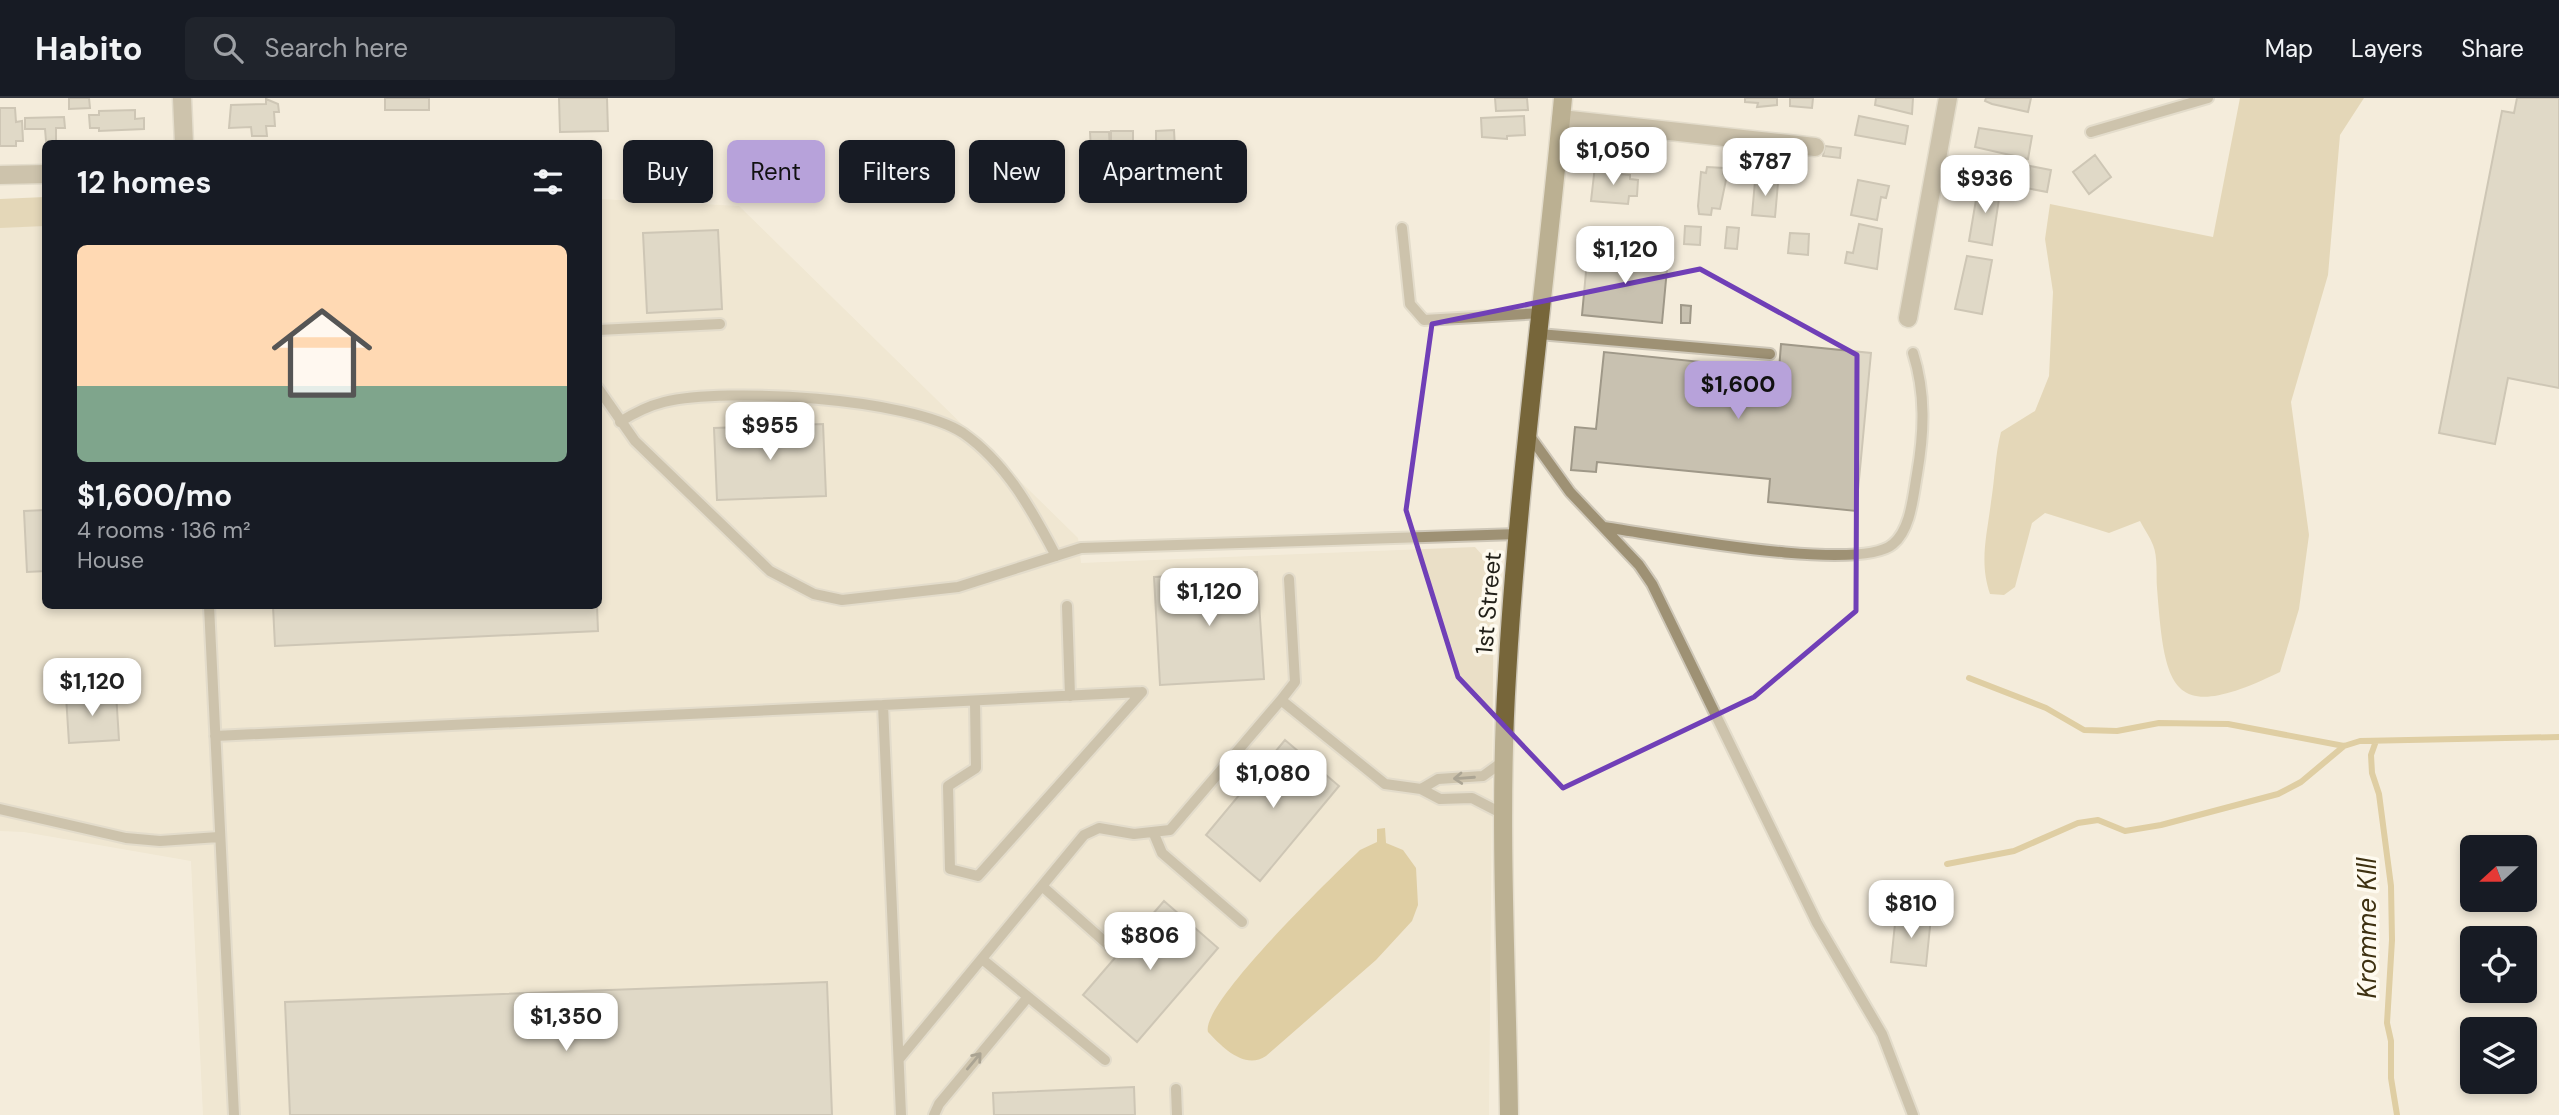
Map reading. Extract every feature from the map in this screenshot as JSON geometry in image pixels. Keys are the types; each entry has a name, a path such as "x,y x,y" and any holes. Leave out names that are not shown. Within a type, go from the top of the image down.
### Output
{"street":[{"path":"182,98 184,140"},
{"name":"1st Street","path":"1509,1115 1505,816 1507,678 1518,534 1563,98"},
{"path":"1908,318 1948,98"},
{"path":"1561,119 1815,147"},
{"path":"0,175 42,174"}],"lane":[{"path":"2091,132 2208,98"},
{"path":"1402,228 1410,304 1424,320 1541,313"},
{"path":"602,330 720,324"},
{"path":"1539,334 1770,354"},
{"path":"1603,527 1811,555 1862,556 1887,549 1898,540 1905,526 1921,450 1924,405 1913,353"},
{"path":"602,394 620,422 685,491 771,571 792,584 824,597 842,600 958,587 1081,548 1518,534"},
{"path":"620,422 665,402 764,395 795,396 923,416 962,433 1002,468 1040,524 1056,556"},
{"path":"1528,435 1570,492 1639,565 1665,608 1817,923 1882,1034 1913,1115"},
{"path":"898,1059 1084,835 1098,828 1154,834 1170,830 1281,700 1295,682 1289,579"},
{"path":"1067,606 1070,696"},
{"path":"209,609 234,1115"},
{"path":"215,736 1142,692 978,876 950,869 948,786 976,768 975,701"},
{"path":"1281,700 1376,779 1395,787 1421,789 1440,799 1472,798 1485,802 1505,816"},
{"path":"883,705 901,1115"},
{"path":"1421,789 1438,779 1483,776 1505,760"},
{"path":"0,809 126,838 160,841 219,837"},
{"path":"1154,834 1162,853 1242,922"},
{"path":"1042,886 1113,949"},
{"path":"982,959 1105,1059"},
{"path":"933,1115 939,1104 1028,997"},
{"path":"1176,1089 1177,1115"}],"highlighted area":[{"path":"1700,269 1857,355 1856,611 1754,697 1563,788 1458,677 1406,510 1432,324"}],"shaded area":[{"path":"2240,98 2364,98 2340,135 2328,275 2291,402 2309,535 2299,609 2280,672 2244,688 2216,696 2195,696 2181,688 2171,674 2164,652 2155,550 2140,521 2109,533 2045,513 2032,523 2015,587 2004,595 1990,594 1985,571 1985,548 2001,432 2035,411 2049,376 2053,292 2045,239 2050,204 2213,237"},
{"path":"42,197 42,226 0,228 0,199"},
{"path":"602,199 623,200 623,203 739,206 1078,538 1081,563 1475,547 1494,568 1489,1115 203,1115 191,861 24,832 0,831 0,221 42,219 42,609 602,609"},
{"path":"1385,828 1386,843 1403,850 1416,868 1418,905 1412,921 1376,960 1266,1056 1258,1060 1242,1059 1227,1050 1208,1032 1211,1017 1225,995 1271,940 1324,885 1360,850 1377,842 1377,829"}],"building":[{"path":"69,98 89,98 90,108 69,109"},
{"path":"385,98 429,98 429,110 385,110"},
{"path":"559,98 607,98 608,131 560,132"},
{"path":"1495,98 1527,98 1528,110 1496,111"},
{"path":"1745,98 1777,98 1777,105 1757,107 1758,103 1745,102"},
{"path":"1790,98 1813,98 1812,108 1790,106"},
{"path":"1876,98 1913,98 1912,114 1875,105"},
{"path":"1986,98 2031,98 2028,112 1992,104 1985,101"},
{"path":"2517,98 2559,98 2559,388 2508,378 2495,444 2439,433 2502,111 2514,113"},
{"path":"266,99 278,104 279,112 274,112 275,126 266,126 267,136 252,136 251,127 229,128 231,105 266,104"},
{"path":"0,108 15,108 16,122 22,121 23,141 16,141 16,146 0,146"},
{"path":"135,110 135,119 144,118 144,129 99,131 99,128 90,128 89,115 99,115 99,111"},
{"path":"1524,116 1525,135 1507,136 1507,139 1482,137 1481,118"},
{"path":"1859,116 1908,126 1905,144 1855,135"},
{"path":"64,117 65,128 56,128 56,140 46,140 45,129 25,129 25,118"},
{"path":"1979,128 2032,136 2028,159 1975,147"},
{"path":"1174,130 1175,140 1156,140 1156,131"},
{"path":"1111,131 1133,131 1133,140 1111,140"},
{"path":"1090,132 1109,132 1109,140 1090,140"},
{"path":"1825,146 1841,148 1840,158 1823,156"},
{"path":"2095,155 2111,177 2089,194 2073,172"},
{"path":"1595,166 1608,167 1608,173 1630,175 1630,179 1638,180 1637,196 1629,196 1628,204 1591,201"},
{"path":"2030,166 2051,170 2047,192 2026,188"},
{"path":"1707,167 1724,168 1723,174 1727,175 1720,209 1712,208 1711,215 1699,214 1698,206 1701,172 1706,173"},
{"path":"1763,178 1778,183 1775,217 1752,215 1755,181 1763,182"},
{"path":"1858,180 1889,186 1886,198 1881,197 1877,220 1851,215"},
{"path":"1984,183 2001,186 1992,245 1969,241 1977,194 1982,195"},
{"path":"1859,224 1882,229 1877,269 1845,263 1847,252 1853,253"},
{"path":"1685,226 1701,227 1700,245 1684,244"},
{"path":"1727,227 1739,228 1737,249 1725,248"},
{"path":"718,230 722,309 647,313 643,233"},
{"path":"1790,233 1809,234 1808,255 1788,253"},
{"path":"1588,250 1668,258 1662,323 1582,315"},
{"path":"1967,256 1992,260 1982,314 1955,309"},
{"path":"1681,305 1691,306 1690,323 1681,323"},
{"path":"1781,344 1871,353 1856,511 1768,502 1770,479 1597,462 1596,472 1571,470 1575,427 1596,429 1604,352 1779,370"},
{"path":"823,424 826,496 717,500 714,428"},
{"path":"42,510 42,571 27,572 24,511"},
{"path":"1257,572 1264,679 1160,685 1154,577"},
{"path":"273,609 597,609 598,631 275,646"},
{"path":"116,693 119,740 69,743 66,696"},
{"path":"1285,740 1339,786 1260,881 1206,835"},
{"path":"1164,901 1218,948 1137,1042 1083,995"},
{"path":"1896,914 1931,917 1926,966 1891,962"},
{"path":"827,982 832,1115 290,1115 285,1002"},
{"path":"1134,1087 1135,1115 994,1115 993,1093"}],"waterway":[{"path":"1969,678 2046,708 2084,730 2117,731 2159,723 2228,724 2344,746 2360,741 2559,737"},
{"name":"Kromme KIll","path":"2376,741 2371,755 2372,773 2379,794 2391,886 2392,940 2387,1023 2397,1115"},
{"path":"1947,864 2014,851 2078,823 2098,820 2125,831 2161,825 2278,794 2301,782 2344,746"}]}
